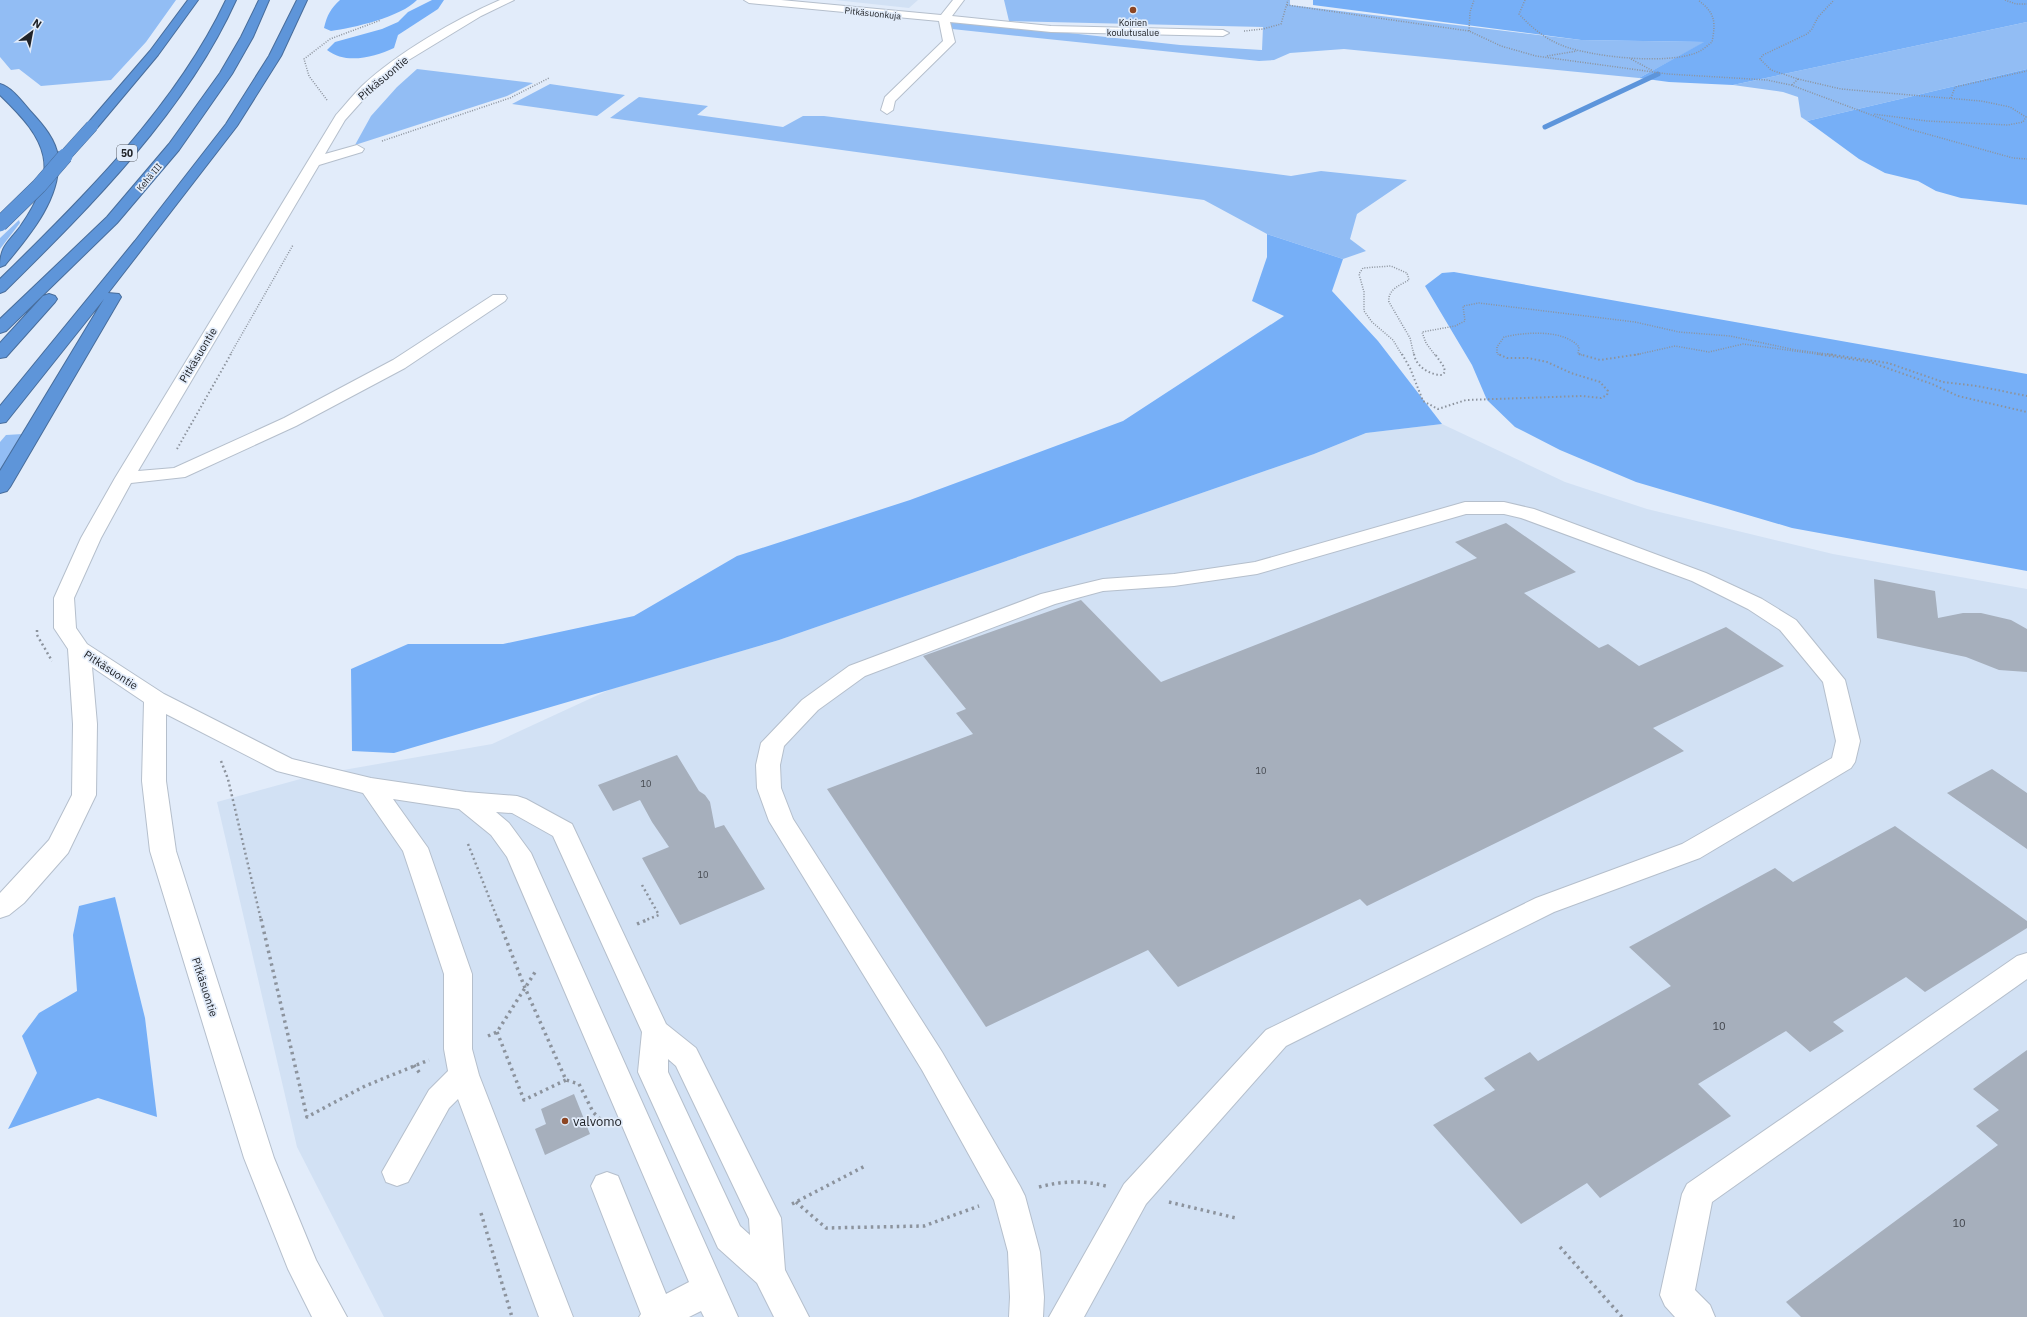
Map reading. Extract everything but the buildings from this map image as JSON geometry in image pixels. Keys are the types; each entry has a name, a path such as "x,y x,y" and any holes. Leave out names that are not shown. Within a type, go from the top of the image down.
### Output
{"highway":[{"path":"0,224 39,186 92,126 154,53 193,0"},
{"name":"50","path":"0,288 58,231 130,150 190,70 211,38 231,0"},
{"name":"Kehä III","path":"0,328 112,220 174,147 210,98 247,37 264,0"},
{"path":"0,418 140,244 231,126 275,56 302,0"},
{"path":"0,88 28,115 46,141 51,154 50,177 46,194 23,234 0,262"},
{"path":"0,353 94,251 112,220"},
{"path":"0,487 110,302 140,244"}],"street":[{"name":"Pitkäsuontie","path":"477,14 487,0"},
{"name":"Pitkäsuontie","path":"330,1317 304,1269 259,1158 163,851 154,782 154,718 156,699 79,649 65,628 64,598 91,538 124,478 340,118 367,88 403,59 477,14 509,0"},
{"name":"Pitkäsuonkuja","path":"749,0 909,16 946,15 1051,29 1223,33"},
{"path":"887,110 889,100 949,42 946,15 959,0"},
{"path":"313,162 357,149"},
{"path":"124,478 178,473 290,422 399,364 499,298"},
{"path":"1026,1317 1027,1297 1024,1252 1008,1196 932,1061 782,821 768,788 768,765 773,744 810,705 857,671 1048,599 1103,585 1174,580 1257,568 1465,508 1504,508 1527,513 1699,578 1755,604 1788,625 1834,680 1848,741 1842,762 1691,851 1545,906 1276,1038 1135,1194 1066,1317"},
{"path":"0,908 15,896 59,846 84,795 85,724 79,649"},
{"path":"156,699 285,765 371,787 466,801 517,805 563,830 610,935 656,1032 686,1057 765,1218 770,1272 792,1317"},
{"path":"371,787 415,848 458,974 461,1062 556,1317"},
{"path":"466,801 500,829 518,853 715,1303 657,1317 607,1186"},
{"path":"1698,1317 1677,1295 1698,1194 2027,964"},
{"path":"656,1032 653,1072 729,1237 770,1272"},
{"path":"397,1172 461,1062"}],"path":[{"path":"1223,33 1263,29 1281,24 1288,0"},
{"path":"1469,31 1470,12 1474,0"},
{"path":"1525,0 1520,14 1529,25 1553,41 1578,50 1631,59 1654,59 1684,55 1703,50 1713,44 1717,35 1712,12 1698,0"},
{"path":"1834,0 1818,17 1812,29 1807,34 1763,55 1760,59 1768,67 1798,79 1841,89 1981,101 2010,106 2026,117 2023,122 2008,125 1927,120 1868,114"},
{"path":"2005,0 2016,4 2027,4"},
{"path":"1287,5 1469,31 1494,45 1516,52 1543,57 1655,71 1767,80 1791,85 1836,104 1868,114 1908,130 2013,158 2027,159"},
{"path":"340,118 309,76 304,59 320,44 333,36 381,20"},
{"path":"1543,57 1578,50"},
{"path":"1631,59 1655,71"},
{"path":"1951,98 1955,87 2027,71"},
{"path":"382,141 510,98 549,78"},
{"path":"1791,85 1797,82 1798,79"},
{"path":"161,475 295,241"},
{"path":"2027,396 1977,386 1943,382 1888,363 1796,350 1730,336 1679,332 1655,325 1635,322 1479,303 1466,304 1463,306 1465,321 1460,325 1422,332 1426,343 1444,367 1445,372 1442,375 1432,375 1415,361 1410,338 1389,302 1388,297 1391,291 1409,280 1407,273 1393,267 1377,265 1363,268 1359,274 1363,281 1365,292 1364,311 1372,322 1393,340 1410,368 1423,401 1438,410 1466,400 1582,396 1601,398 1608,395 1608,391 1600,382 1571,373 1554,365 1536,359 1507,358 1497,354 1497,347 1504,337 1539,334 1572,340 1579,347 1578,354 1592,358 1617,358 1675,346 1683,346 1708,352 1735,344 1743,344 1870,362 1932,384 1958,396 2027,412"},
{"path":"38,624 37,635 56,667 82,683"},
{"path":"219,754 228,779 307,1117 365,1086 414,1065 461,1062 498,1032 541,963 562,953"},
{"path":"468,844 525,988 566,1080"},
{"path":"610,935 659,914 642,885"},
{"path":"498,1032 524,1100 566,1080 578,1084 593,1112"},
{"path":"414,1065 439,1099"},
{"path":"480,1211 512,1317"},
{"path":"1560,1247 1622,1317"}],"shaded area":[{"path":"0,0 176,0 146,42 111,80 41,86 19,69 11,70 0,57"},
{"path":"340,0 417,0 400,12 376,21 331,31 324,28 325,23 330,12"},
{"path":"432,0 444,0 438,9 398,35 394,48 369,57 360,58 343,57 335,55 327,50 335,42 382,29 398,22 408,12"},
{"path":"835,0 918,0 909,8"},
{"path":"1004,0 1290,0 1290,5 1581,40 1705,42 1639,78 1344,49 1290,53 1274,60 1259,61 952,29 950,22 986,24 1180,45 1262,50 1263,27 1009,21"},
{"path":"1313,0 2027,0 2027,22 1733,85 1669,82 1639,78 1704,42 1581,40 1313,5"},
{"path":"2027,22 2027,69 1807,121 1801,117 1798,97 1783,92 1733,85"},
{"path":"417,69 533,83 507,96 355,145 371,116 397,87"},
{"path":"2027,69 2027,205 1961,198 1936,191 1918,181 1885,173 1859,159 1807,121"},
{"path":"550,84 625,95 597,116 512,104"},
{"path":"639,97 708,106 697,115 783,127 803,116 824,116 1291,176 1321,171 1407,180 1357,214 1350,239 1366,251 1343,259 1267,234 1204,200 610,118"},
{"path":"19,220 20,223 0,249 0,238"},
{"path":"1267,234 1343,259 1332,291 1378,341 1442,424 1366,433 1314,454 779,640 394,753 352,751 351,669 408,644 503,644 634,616 737,556 910,500 1123,421 1284,316 1252,301 1267,257"},
{"path":"1454,272 2027,374 2027,571 1792,528 1636,482 1560,450 1515,427 1487,400 1472,365 1425,286 1442,273"},
{"path":"1442,424 1565,482 1647,509 1833,554 2027,589 2027,1317 384,1317 297,1147 217,802 315,775 492,744 611,689 779,640 1314,454 1366,433"},
{"path":"23,434 0,471 0,442 6,435"},
{"path":"115,897 145,1018 157,1117 98,1098 8,1129 37,1073 22,1036 39,1013 77,991 73,935 79,906"}],"waterway":[{"path":"1545,127 1658,74"}],"place":[{"name":"Koirien koulutusalue","path":"1133,10"},
{"name":"valvomo","path":"565,1121"}]}
